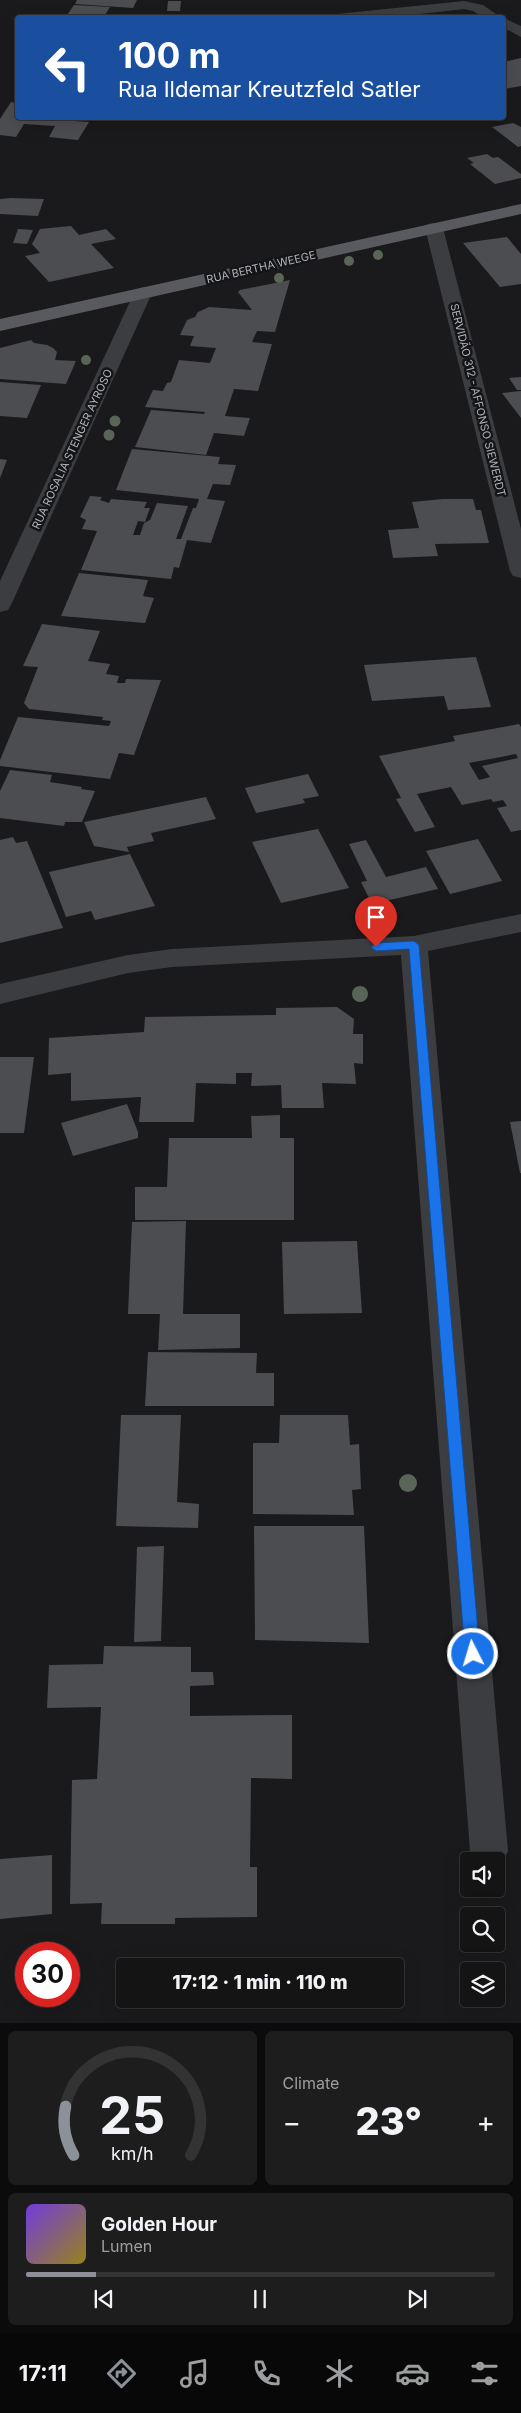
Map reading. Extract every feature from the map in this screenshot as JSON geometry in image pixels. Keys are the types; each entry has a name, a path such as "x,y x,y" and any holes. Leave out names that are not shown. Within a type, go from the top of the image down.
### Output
{"main road":[{"name":"RUA BERTHA WEEGE","path":"0,325 521,209"}],"street":[{"path":"366,15 464,5 478,8 490,15"},
{"path":"506,23 521,32"},
{"name":"SERVIDÃO 312 - AFFONSO SIEWERDT","path":"434,228 521,571"},
{"name":"RUA ROSALIA STENGER AYROSO","path":"0,605 143,293"},
{"path":"0,994 128,964 163,959 414,945 521,923"},
{"path":"414,945 489,1851"}],"building":[{"path":"77,0 137,0 133,8 75,4"},
{"path":"168,1 181,1 180,11 167,11"},
{"path":"74,5 110,7 105,15 67,15"},
{"path":"521,58 521,86 506,89 506,62"},
{"path":"11,102 15,103 15,120 74,120 89,122 78,140 49,137 55,126 24,124 16,137 0,135 0,119"},
{"path":"513,123 521,127 521,146 518,147 492,127"},
{"path":"487,154 493,158 498,157 521,174 521,178 495,184 470,164 474,163 467,158"},
{"path":"0,199 44,199 38,216 0,214"},
{"path":"71,226 79,235 106,229 116,239 91,244 114,268 49,282 25,256 40,253 32,244 40,229"},
{"path":"18,229 33,230 27,244 13,243"},
{"path":"507,237 521,254 521,284 500,287 463,243"},
{"path":"290,280 275,332 257,331 252,342 272,344 258,391 234,389 225,416 250,418 244,436 214,433 206,455 135,447 151,410 204,414 205,412 145,407 153,390 163,391 167,383 171,382 179,360 210,363 216,348 190,346 194,336 180,335 187,320 209,307 252,310 238,292 240,290"},
{"path":"31,340 34,343 53,348 57,352 55,360 76,361 66,384 0,379 0,348"},
{"path":"521,377 521,390 517,390 509,378"},
{"path":"0,382 41,385 27,418 0,416"},
{"path":"521,391 521,418 502,393"},
{"path":"132,449 220,457 218,464 236,465 230,485 213,484 207,499 225,501 211,543 187,540 179,568 174,567 171,579 81,570 97,531 82,529 86,520 80,517 90,496 102,497 100,500 109,503 111,499 147,502 144,508 150,508 145,522 138,521 133,535 140,535 144,523 150,520 157,503 188,506 176,539 181,539 193,508 196,508 199,499 116,490"},
{"path":"0,459 7,460 0,478"},
{"path":"473,499 476,510 481,510 489,543 435,544 438,556 393,558 388,530 419,528 412,502"},
{"path":"79,573 148,580 143,596 154,598 145,623 61,616"},
{"path":"42,624 100,631 88,661 110,664 106,674 119,676 117,683 125,683 126,679 161,680 134,755 119,753 110,779 0,766 0,760 18,717 109,726 111,721 102,720 103,717 29,709 24,703 38,667 23,666"},
{"path":"476,657 491,707 448,710 444,696 372,701 364,665"},
{"path":"519,724 521,727 521,830 511,832 497,808 507,806 503,800 493,802 491,799 462,805 451,787 417,794 435,827 415,832 396,799 401,798 379,756 455,741 453,736","holes":["516,754 518,758 482,766 490,777 479,780 469,763"]},
{"path":"10,770 52,775 50,782 95,791 82,822 65,822 64,826 0,818 0,791"},
{"path":"308,774 319,796 303,799 305,803 256,813 245,788"},
{"path":"206,797 216,819 151,833 154,841 127,847 129,852 94,846 84,822"},
{"path":"318,829 349,888 281,903 252,842"},
{"path":"13,837 16,843 27,841 63,928 0,943 0,840"},
{"path":"478,839 502,881 450,894 426,851"},
{"path":"366,840 386,877 426,867 438,889 372,904 361,882 367,881 349,844"},
{"path":"130,854 155,906 95,920 91,911 66,917 49,872"},
{"path":"337,1007 354,1019 353,1034 363,1034 363,1064 354,1063 356,1084 322,1083 324,1108 282,1108 281,1085 251,1086 252,1073 236,1073 236,1084 196,1083 194,1122 139,1122 141,1097 71,1101 71,1073 48,1075 49,1038 144,1032 145,1017 276,1015 276,1008"},
{"path":"0,1057 34,1057 24,1133 0,1133"},
{"path":"127,1104 138,1132 138,1138 73,1156 61,1123"},
{"path":"280,1115 280,1138 294,1138 294,1220 135,1220 135,1187 167,1187 169,1138 252,1138 251,1116"},
{"path":"521,1121 521,1173 520,1173 510,1122"},
{"path":"186,1221 183,1314 240,1314 240,1348 158,1350 160,1314 128,1314 132,1222"},
{"path":"357,1241 362,1313 284,1314 282,1242"},
{"path":"148,1352 257,1353 256,1373 274,1373 274,1406 145,1406"},
{"path":"121,1415 181,1415 177,1502 199,1504 198,1528 116,1526"},
{"path":"280,1415 348,1415 350,1445 359,1444 361,1489 352,1490 354,1515 253,1514 253,1443 279,1443"},
{"path":"254,1526 364,1526 369,1643 255,1640"},
{"path":"164,1546 161,1641 134,1642 137,1547"},
{"path":"104,1646 191,1647 191,1672 213,1672 214,1685 190,1686 190,1716 292,1715 292,1779 251,1778 250,1867 257,1867 257,1917 175,1918 175,1924 101,1924 102,1903 70,1904 72,1780 97,1779 101,1707 47,1708 49,1665 103,1664"},
{"path":"52,1855 52,1914 0,1919 0,1859"}],"route":[{"path":"376,947 414,945 473,1654"}]}
